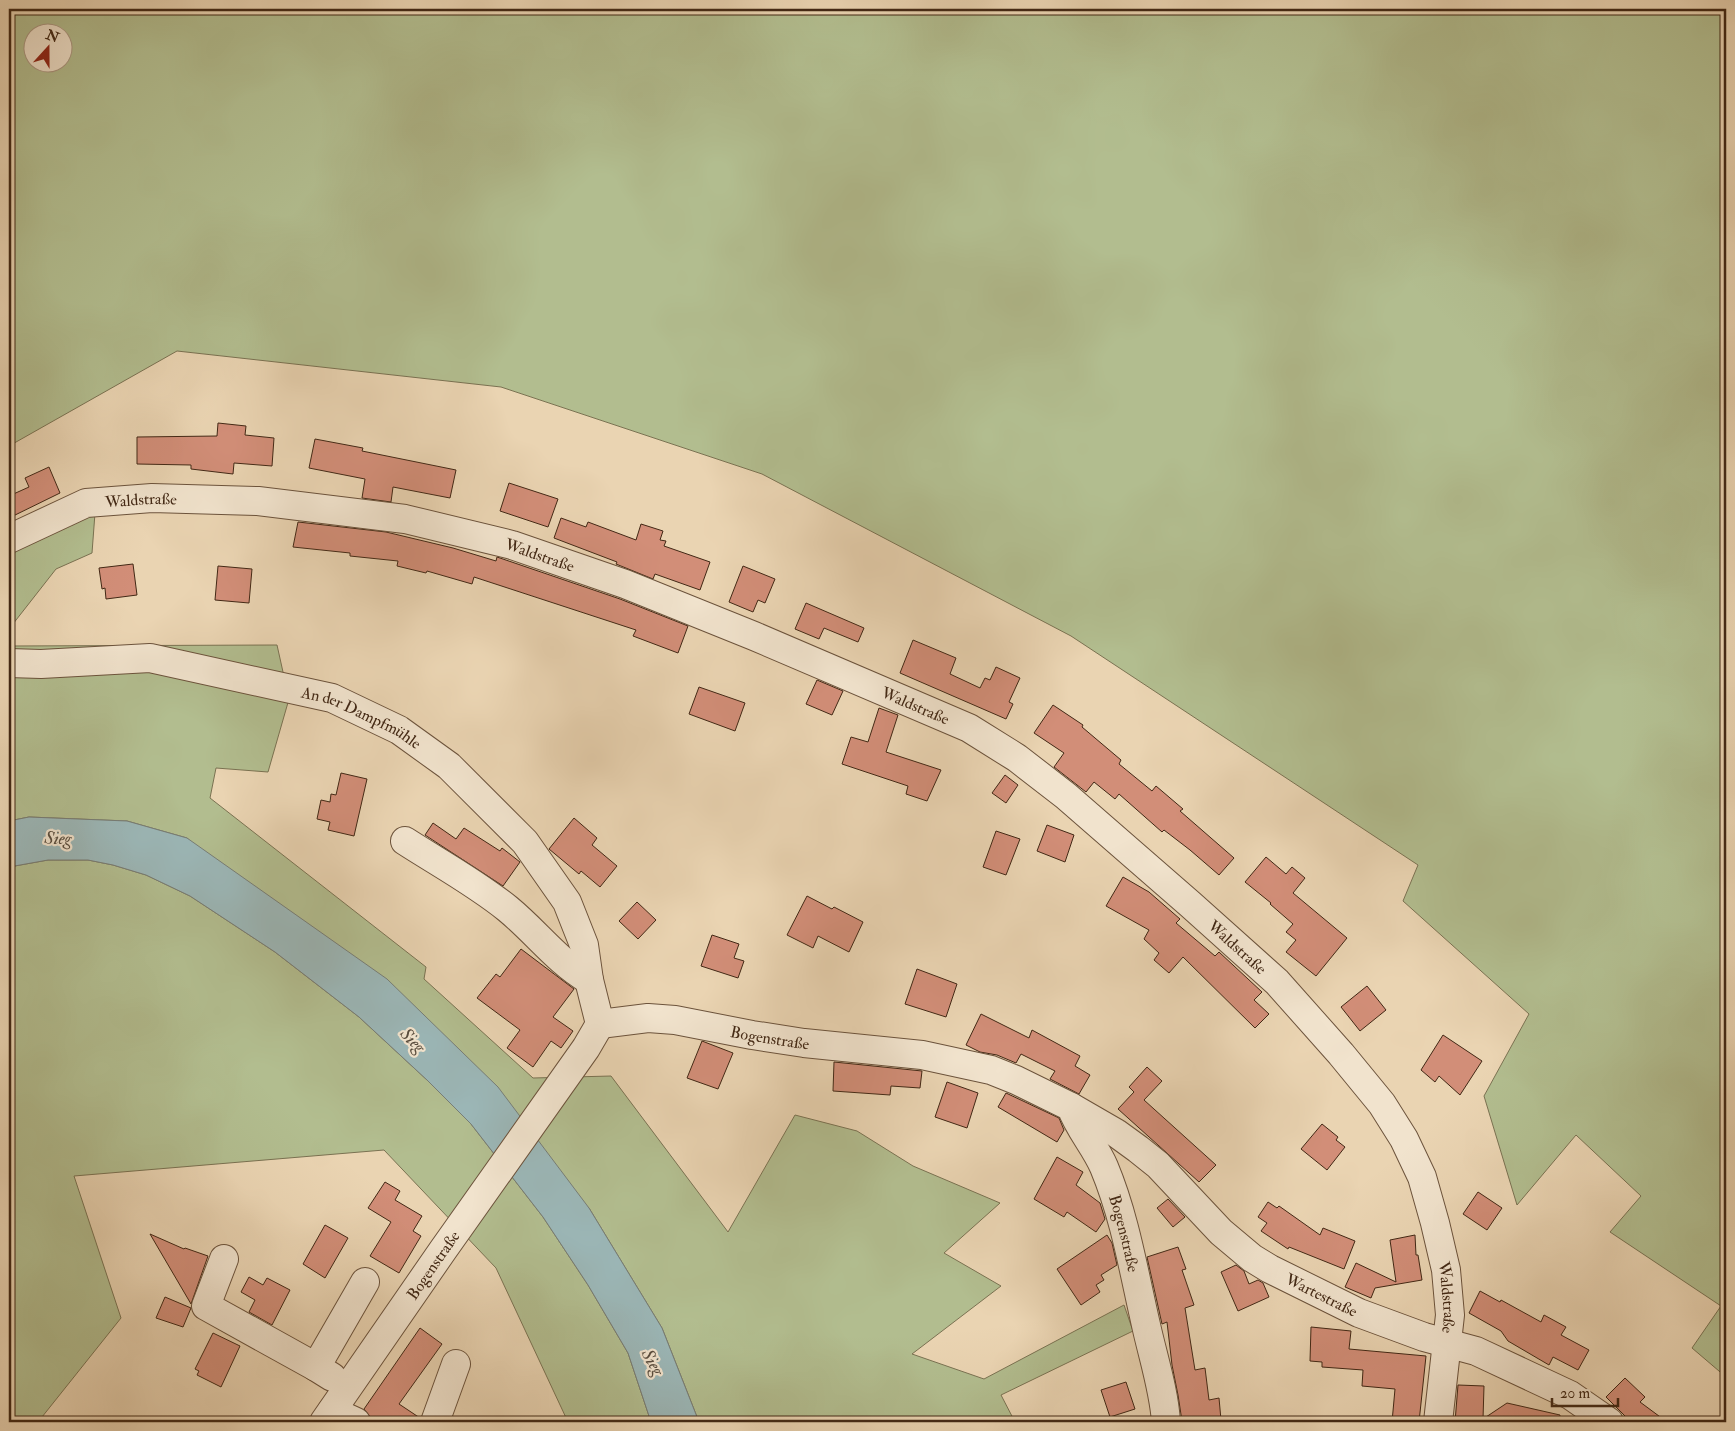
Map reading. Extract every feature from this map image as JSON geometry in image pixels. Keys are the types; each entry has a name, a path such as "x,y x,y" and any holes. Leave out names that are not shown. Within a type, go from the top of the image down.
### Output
{"street":[{"name":"Waldstraße","path":"9,539 86,503 152,498 258,501 405,520 512,545 625,584 754,636 969,728 1016,758 1066,796 1262,969 1341,1054 1382,1104 1404,1139 1422,1177 1446,1270 1450,1315 1438,1422"},
{"name":"An der Dampfmühle","path":"9,663 41,664 150,658 332,698 399,730 449,766 525,842 566,902 584,945 589,980 600,1024"},
{"path":"405,841 494,898 517,917 571,969 589,980"},
{"name":"Bogenstraße","path":"356,1422 328,1417 586,1048 600,1024 648,1018 676,1020 804,1043 922,1055 991,1070 1071,1107 1076,1120 1103,1164 1112,1187 1158,1375 1166,1422"},
{"name":"Wartestraße","path":"1071,1107 1116,1133 1145,1154 1158,1165 1221,1232 1252,1258 1270,1269 1359,1313 1424,1337 1476,1351 1570,1395 1609,1422"},
{"path":"224,1259 206,1306 316,1367 348,1387"},
{"path":"316,1367 365,1282"},
{"path":"435,1422 456,1364"}],"green space":[{"path":"9,9 1726,9 1726,1377 1692,1348 1721,1306 1610,1232 1641,1196 1576,1135 1517,1205 1484,1096 1529,1014 1403,901 1418,865 1071,636 762,474 501,387 177,351 9,446"},
{"path":"95,513 92,553 56,569 9,629 9,531"},
{"path":"277,645 289,699 268,772 216,768 210,798 426,967 424,979 533,1078 611,1076 728,1232 795,1115 857,1131 913,1166 1000,1203 944,1253 1001,1286 912,1354 984,1379 1124,1305 1133,1331 1001,1395 1015,1422 699,1422 662,1328 589,1208 187,838 127,821 29,817 9,821 9,646"},
{"path":"48,860 88,860 113,865 146,875 190,896 275,952 359,1017 427,1080 471,1124 543,1217 588,1285 628,1353 651,1422 568,1422 496,1268 384,1150 74,1176 121,1318 38,1422 9,1422 9,867"}],"water":[{"name":"Sieg","path":"29,817 127,821 187,838 387,979 498,1087 589,1208 662,1328 699,1422 651,1422 628,1353 588,1285 543,1217 471,1124 359,1017 275,952 190,896 146,875 88,860 48,860 9,867 9,821"}],"building":[{"path":"218,423 246,426 245,435 274,438 272,466 234,463 233,474 191,469 191,465 137,464 137,437 217,436"},
{"path":"315,439 363,448 362,451 456,470 450,498 393,487 391,502 362,498 365,479 309,468"},
{"path":"49,467 60,493 9,518 9,496 29,487 25,478"},
{"path":"509,483 558,499 548,527 500,511"},
{"path":"561,518 586,527 588,522 636,540 641,524 663,531 660,540 666,541 664,546 710,562 700,590 655,574 653,579 616,564 617,562 554,538"},
{"path":"298,522 386,532 453,548 496,561 497,557 620,599 688,626 678,653 633,636 636,630 474,577 472,584 427,571 426,573 397,566 398,561 350,556 350,553 293,547"},
{"path":"133,564 137,595 106,599 105,588 102,589 99,568"},
{"path":"218,566 252,569 249,603 215,600"},
{"path":"743,566 775,579 765,603 758,600 753,612 729,602"},
{"path":"806,603 864,628 858,642 824,628 819,639 795,629"},
{"path":"913,640 956,658 950,674 980,688 985,678 990,680 996,667 1020,678 1009,702 1013,704 1006,719 900,673"},
{"path":"817,680 843,691 832,715 806,704"},
{"path":"699,687 745,703 735,731 689,714"},
{"path":"1053,705 1083,725 1082,727 1121,760 1119,764 1152,791 1156,786 1183,809 1180,811 1234,858 1219,875 1164,830 1162,832 1119,794 1115,799 1094,782 1086,792 1054,767 1064,753 1034,733"},
{"path":"879,708 898,715 886,752 941,770 927,801 906,794 908,786 842,764 851,737 868,742"},
{"path":"341,773 367,779 354,836 328,830 330,822 317,819 321,800 330,802 331,794 336,795"},
{"path":"1005,775 1018,785 1006,803 992,793"},
{"path":"574,818 597,838 592,845 617,866 600,887 581,871 579,874 549,849"},
{"path":"433,823 456,839 464,828 500,851 502,848 520,862 503,886 425,835"},
{"path":"1047,825 1074,835 1065,862 1037,851"},
{"path":"996,831 1020,839 1006,875 983,867"},
{"path":"1266,857 1286,874 1292,867 1305,878 1293,893 1347,938 1316,976 1286,952 1296,940 1286,932 1293,924 1245,882"},
{"path":"1123,877 1149,892 1180,919 1176,923 1215,956 1219,952 1262,992 1254,1000 1269,1014 1255,1028 1183,957 1169,973 1154,960 1159,953 1144,939 1149,930 1106,906"},
{"path":"807,896 863,922 849,952 818,936 813,948 787,935"},
{"path":"637,902 656,920 638,939 619,921"},
{"path":"712,935 739,944 734,958 744,961 738,978 701,966"},
{"path":"521,949 574,989 553,1017 573,1031 561,1048 551,1041 533,1067 507,1048 520,1030 477,998 496,974 500,977"},
{"path":"917,969 957,984 946,1017 905,1004"},
{"path":"1367,986 1386,1010 1360,1031 1341,1007"},
{"path":"981,1014 1029,1038 1032,1030 1080,1056 1075,1066 1090,1075 1079,1094 1050,1079 1055,1071 1021,1054 1016,1063 997,1055 980,1052 966,1045"},
{"path":"1443,1035 1482,1061 1460,1095 1439,1076 1435,1082 1421,1070"},
{"path":"702,1041 733,1053 718,1089 687,1078"},
{"path":"834,1062 922,1071 920,1088 891,1086 890,1095 833,1091"},
{"path":"1147,1067 1162,1081 1144,1100 1216,1165 1199,1182 1118,1109 1134,1092 1129,1087"},
{"path":"947,1082 978,1093 967,1128 935,1117"},
{"path":"1006,1093 1059,1118 1064,1130 1057,1142 998,1107"},
{"path":"1322,1124 1338,1137 1336,1140 1345,1147 1327,1170 1301,1149"},
{"path":"1057,1157 1083,1172 1076,1185 1100,1203 1105,1219 1096,1232 1067,1212 1064,1217 1034,1199"},
{"path":"385,1182 400,1191 395,1200 422,1216 413,1231 421,1236 399,1273 370,1256 391,1222 368,1208"},
{"path":"1478,1192 1502,1208 1487,1230 1463,1214"},
{"path":"1168,1199 1185,1217 1173,1227 1157,1208"},
{"path":"1268,1202 1277,1208 1279,1206 1320,1235 1323,1228 1355,1241 1344,1269 1289,1247 1288,1249 1261,1231 1267,1223 1258,1217"},
{"path":"325,1225 348,1238 325,1278 303,1264"},
{"path":"150,1234 184,1249 208,1256 191,1304"},
{"path":"1107,1235 1112,1243 1117,1265 1101,1275 1104,1280 1096,1285 1100,1292 1081,1305 1057,1269"},
{"path":"1415,1235 1416,1255 1418,1255 1422,1280 1375,1288 1371,1298 1345,1287 1356,1263 1396,1282 1390,1240"},
{"path":"1178,1247 1186,1269 1182,1270 1194,1305 1185,1308 1195,1370 1205,1368 1209,1400 1219,1398 1221,1420 1200,1422 1200,1419 1182,1421 1167,1322 1162,1324 1147,1257"},
{"path":"1236,1265 1244,1271 1249,1284 1258,1280 1263,1283 1269,1297 1238,1311 1221,1272"},
{"path":"249,1277 263,1285 267,1278 290,1290 272,1325 249,1312 255,1300 241,1292"},
{"path":"1480,1291 1541,1322 1544,1315 1566,1327 1561,1335 1589,1350 1578,1370 1553,1357 1549,1365 1508,1341 1501,1331 1469,1313"},
{"path":"165,1297 191,1308 183,1327 156,1318"},
{"path":"1311,1327 1351,1331 1349,1349 1426,1356 1419,1422 1392,1422 1395,1389 1362,1386 1363,1370 1322,1367 1322,1362 1310,1361"},
{"path":"420,1328 442,1344 399,1404 420,1418 420,1422 374,1422 364,1409"},
{"path":"213,1333 240,1346 221,1387 197,1375 199,1371 195,1369"},
{"path":"1625,1378 1645,1397 1640,1402 1667,1422 1631,1422 1606,1397"},
{"path":"1126,1382 1135,1409 1110,1417 1101,1390"},
{"path":"1458,1385 1484,1386 1483,1419 1507,1403 1560,1415 1559,1422 1455,1422"}]}
